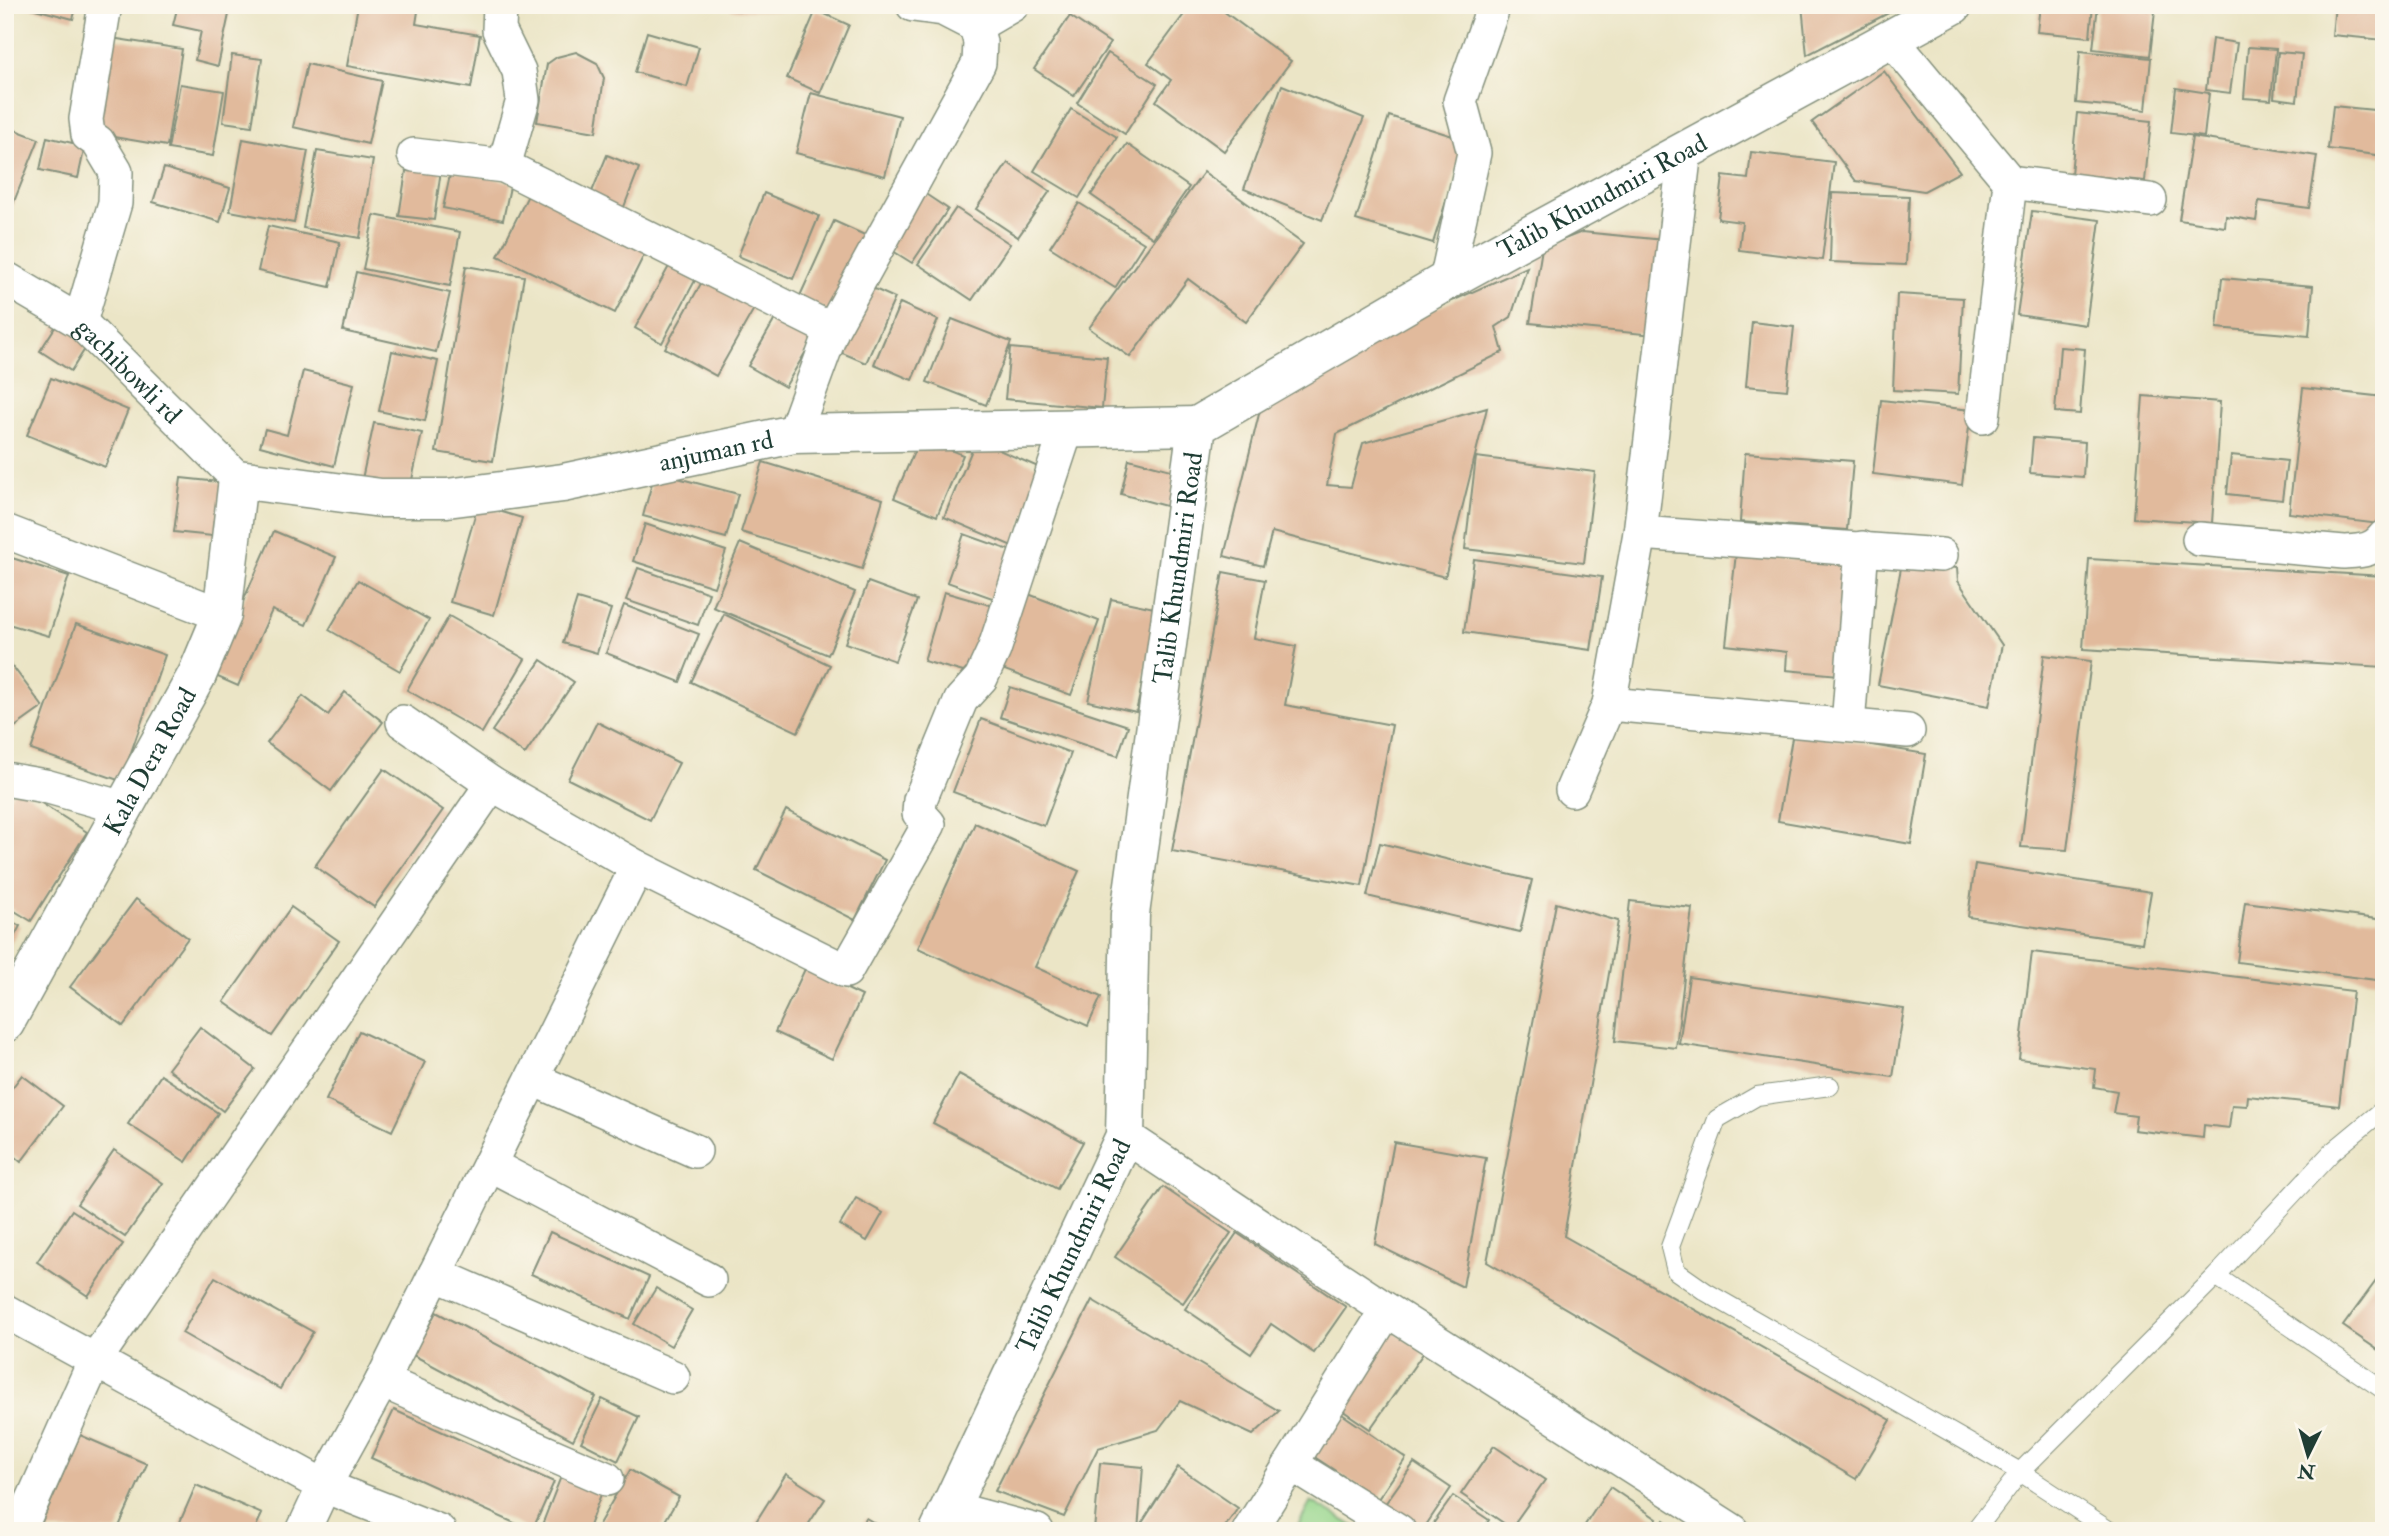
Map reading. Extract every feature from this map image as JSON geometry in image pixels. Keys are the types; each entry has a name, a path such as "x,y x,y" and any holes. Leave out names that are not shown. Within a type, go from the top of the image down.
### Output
{"street":[{"path":"80,323 115,203 116,172 98,142 88,135 86,130 105,5"},
{"path":"500,5 499,30 519,71 523,100 504,166"},
{"path":"794,434 832,330 979,63 980,42 976,26 943,9 914,5"},
{"path":"976,26 1012,5"},
{"path":"1446,281 1474,153 1460,102 1494,5"},
{"name":"Talib Khundmiri Road","path":"945,1519 1125,1136 1130,914 1197,426 1446,281 1953,5"},
{"path":"1892,40 2010,183 2150,200"},
{"path":"1572,790 1609,704 1640,533 1685,150"},
{"path":"414,155 504,166 832,330"},
{"path":"1983,417 2010,183"},
{"name":"gachibowli rd","path":"5,278 80,323 238,479"},
{"name":"anjuman rd","path":"238,479 381,498 447,498 563,483 794,434 1197,426"},
{"path":"402,722 492,784 637,867 846,971 929,824 919,813 920,800 961,700 981,678 994,650 1067,428"},
{"name":"Kala Dera Road","path":"5,1023 197,675 222,614 238,479"},
{"path":"5,531 222,614"},
{"path":"1640,533 1941,555"},
{"path":"2199,539 2344,552 2362,551 2377,546 2384,537"},
{"path":"1848,725 1862,548"},
{"path":"1609,704 1908,730"},
{"path":"5,779 45,786 123,808"},
{"path":"19,1531 95,1360 492,784"},
{"path":"303,1531 324,1486 382,1381 637,867"},
{"path":"533,1079 695,1151"},
{"path":"1125,1136 1387,1310 1733,1531"},
{"path":"490,1165 709,1280"},
{"path":"435,1274 673,1377"},
{"path":"1249,1531 1387,1310"},
{"path":"5,1311 324,1486 439,1531"},
{"path":"382,1381 607,1479"},
{"path":"1291,1464 1399,1531"},
{"path":"945,1519 1037,1531"}],"lane":[{"path":"1830,1086 1757,1096 1717,1119 1670,1247 1676,1271 1706,1292 2020,1472 2110,1531"},
{"path":"1975,1531 2020,1472 2216,1276 2332,1152 2384,1109"},
{"path":"2216,1276 2384,1390"}],"green space":[{"path":"1311,1501 1362,1531 1295,1531"}],"building":[{"path":"20,5 77,5 73,19"},
{"path":"178,5 231,5 218,66 195,60 201,31 173,25"},
{"path":"358,5 419,5 416,24 480,35 471,88 347,66"},
{"path":"730,5 800,5 800,12 730,10"},
{"path":"1191,5 1215,5 1291,61 1224,151 1156,101 1171,80 1148,63"},
{"path":"1802,5 1904,5 1807,55"},
{"path":"2040,5 2093,5 2090,37 2037,32"},
{"path":"2098,5 2155,11 2150,56 2093,49"},
{"path":"2335,5 2384,5 2384,40 2332,35"},
{"path":"816,10 849,25 820,93 787,78"},
{"path":"1070,16 1110,43 1074,96 1034,69"},
{"path":"647,32 699,47 687,87 635,72"},
{"path":"111,38 182,49 167,146 96,134"},
{"path":"2212,39 2237,43 2230,93 2206,90"},
{"path":"2248,47 2276,49 2271,100 2244,98"},
{"path":"2080,51 2151,58 2146,110 2076,103"},
{"path":"576,52 597,63 604,78 596,132 537,122 547,64 557,57"},
{"path":"2278,52 2302,54 2297,101 2274,98"},
{"path":"1108,53 1157,84 1125,134 1077,103"},
{"path":"232,55 262,59 252,126 223,122"},
{"path":"307,64 382,81 368,144 293,127"},
{"path":"1884,71 1960,172 1924,191 1856,181 1812,122"},
{"path":"180,84 224,91 213,156 168,149"},
{"path":"1282,85 1364,118 1322,220 1244,189"},
{"path":"2176,88 2209,93 2204,137 2171,133"},
{"path":"811,93 900,116 885,176 796,153"},
{"path":"2333,106 2384,111 2384,156 2328,149"},
{"path":"1071,109 1117,137 1079,198 1034,171"},
{"path":"2077,113 2151,121 2145,181 2071,174"},
{"path":"1389,116 1465,140 1433,243 1356,220"},
{"path":"5,126 39,139 5,224"},
{"path":"47,137 85,146 78,178 40,170"},
{"path":"2192,137 2317,156 2309,208 2259,201 2256,221 2226,216 2225,227 2179,220"},
{"path":"243,139 308,151 294,223 230,211"},
{"path":"1127,144 1189,187 1153,238 1091,195"},
{"path":"317,151 373,160 360,238 303,228"},
{"path":"1751,152 1834,162 1822,260 1739,250 1742,222 1718,219 1723,176 1748,179"},
{"path":"607,155 639,168 622,212 589,199"},
{"path":"1008,163 1050,191 1018,237 976,209"},
{"path":"407,165 441,170 434,220 399,216"},
{"path":"164,168 230,188 220,222 153,202"},
{"path":"451,170 511,182 503,220 443,208"},
{"path":"1204,172 1303,244 1246,322 1188,279 1130,357 1089,328"},
{"path":"533,185 650,243 615,313 498,256"},
{"path":"921,191 948,209 912,263 885,246"},
{"path":"764,193 819,216 793,279 738,256"},
{"path":"1832,193 1909,196 1906,265 1830,262"},
{"path":"1079,203 1144,243 1115,288 1050,247"},
{"path":"956,208 1010,244 972,300 918,264"},
{"path":"2032,211 2100,220 2086,325 2017,315"},
{"path":"374,215 460,232 450,286 363,269"},
{"path":"834,221 867,236 833,313 799,298"},
{"path":"268,226 340,242 330,287 258,271"},
{"path":"1582,232 1664,240 1654,335 1530,323 1542,248"},
{"path":"673,259 699,273 662,343 635,328"},
{"path":"466,266 524,276 493,461 436,452"},
{"path":"1527,267 1511,317 1496,327 1503,352 1337,434 1327,485 1351,487 1363,443 1487,408 1445,577 1272,532 1263,566 1224,556 1262,402 1298,371"},
{"path":"356,272 450,293 436,352 343,331"},
{"path":"704,278 755,307 716,376 665,348"},
{"path":"2222,278 2313,286 2309,336 2217,328"},
{"path":"870,287 895,298 866,363 840,352"},
{"path":"1897,294 1963,298 1958,394 1893,390"},
{"path":"900,303 938,320 912,380 874,364"},
{"path":"778,314 815,336 785,387 748,366"},
{"path":"952,319 1011,342 986,405 927,382"},
{"path":"59,321 90,341 71,371 40,351"},
{"path":"1752,322 1794,327 1787,390 1746,386"},
{"path":"2060,347 2085,349 2080,414 2055,412"},
{"path":"1010,348 1107,357 1102,408 1005,399"},
{"path":"392,351 438,361 425,421 379,411"},
{"path":"303,371 354,384 334,466 260,446 265,429 287,435"},
{"path":"51,378 128,410 105,467 27,435"},
{"path":"2303,388 2384,397 2384,486 2379,524 2289,513"},
{"path":"2143,396 2220,402 2212,523 2134,518"},
{"path":"1881,400 1971,410 1962,485 1873,474"},
{"path":"374,423 422,433 410,489 362,479"},
{"path":"920,438 963,455 937,516 894,498"},
{"path":"2033,438 2085,442 2083,477 2030,473"},
{"path":"976,440 1045,470 1012,546 944,517"},
{"path":"1745,453 1853,461 1847,530 1740,522"},
{"path":"2231,455 2287,461 2282,500 2227,494"},
{"path":"1476,457 1595,472 1584,563 1465,549"},
{"path":"1129,459 1186,474 1177,509 1121,494"},
{"path":"763,462 883,499 862,569 741,532"},
{"path":"655,472 738,494 726,538 643,516"},
{"path":"181,478 228,483 222,537 174,532"},
{"path":"478,505 522,518 494,615 450,602"},
{"path":"645,524 726,551 714,587 633,561"},
{"path":"274,531 336,557 306,625 272,610 238,686 211,674"},
{"path":"964,534 1012,551 995,599 947,582"},
{"path":"740,543 855,592 828,655 713,607"},
{"path":"1736,553 1851,565 1839,675 1786,670 1787,652 1726,645"},
{"path":"12,558 69,576 49,636 5,623 5,579"},
{"path":"1474,559 1602,577 1591,650 1464,632"},
{"path":"2089,559 2384,576 2384,667 2083,649"},
{"path":"1902,563 1957,568 1958,581 2002,645 1989,706 1878,685"},
{"path":"638,568 709,593 698,625 626,600"},
{"path":"1223,572 1265,580 1254,638 1296,646 1285,705 1392,725 1362,886 1172,851"},
{"path":"358,580 429,620 400,671 329,630"},
{"path":"868,582 917,600 895,661 845,643"},
{"path":"944,592 993,606 974,675 924,661"},
{"path":"1023,592 1099,621 1071,695 994,666"},
{"path":"577,599 611,609 597,653 563,643"},
{"path":"1111,599 1159,609 1136,712 1088,701"},
{"path":"624,605 699,634 680,682 606,653"},
{"path":"724,614 830,665 798,732 691,682"},
{"path":"449,616 525,659 482,733 407,690"},
{"path":"76,624 165,655 121,781 31,750"},
{"path":"2044,655 2091,661 2067,850 2021,847"},
{"path":"5,656 43,707 5,734"},
{"path":"541,660 574,682 525,754 492,731"},
{"path":"1010,687 1128,726 1118,756 1000,717"},
{"path":"345,692 383,722 331,791 267,743 303,696 328,715"},
{"path":"981,719 1071,753 1044,826 953,792"},
{"path":"597,722 679,763 650,820 568,779"},
{"path":"1793,732 1926,754 1911,844 1778,821"},
{"path":"384,769 443,810 374,907 315,866"},
{"path":"16,787 87,832 31,921 5,905 5,805"},
{"path":"786,810 885,860 855,920 756,870"},
{"path":"975,823 1079,871 1035,967 1101,997 1088,1026 918,948"},
{"path":"1380,843 1532,880 1520,932 1367,896"},
{"path":"1975,864 2151,892 2142,943 1968,917"},
{"path":"136,899 188,938 123,1026 70,987"},
{"path":"1630,901 1692,908 1676,1048 1615,1041"},
{"path":"2245,902 2384,920 2384,981 2237,962"},
{"path":"1556,903 1618,921 1564,1236 1891,1420 1856,1479 1487,1262"},
{"path":"291,907 339,941 272,1036 224,1002"},
{"path":"5,918 20,926 5,954"},
{"path":"2032,952 2353,991 2339,1106 2248,1096 2247,1106 2232,1105 2229,1128 2204,1125 2203,1138 2134,1130 2136,1116 2113,1113 2117,1091 2094,1087 2096,1069 2019,1059"},
{"path":"805,969 862,996 832,1059 775,1032"},
{"path":"1689,977 1904,1009 1893,1077 1679,1044"},
{"path":"200,1027 255,1069 223,1111 168,1069"},
{"path":"359,1031 425,1062 392,1131 326,1100"},
{"path":"959,1074 1083,1142 1057,1189 933,1123"},
{"path":"22,1075 63,1106 21,1162 5,1149 5,1097"},
{"path":"161,1075 218,1113 186,1162 128,1124"},
{"path":"1394,1142 1486,1158 1463,1287 1375,1244"},
{"path":"114,1150 163,1183 125,1237 77,1204"},
{"path":"1163,1187 1231,1233 1183,1303 1115,1257"},
{"path":"856,1198 883,1213 867,1241 840,1225"},
{"path":"72,1210 123,1244 88,1296 37,1262"},
{"path":"550,1232 649,1277 630,1319 531,1274"},
{"path":"1237,1233 1346,1307 1314,1353 1271,1324 1251,1354 1185,1309"},
{"path":"2384,1270 2384,1354 2343,1326"},
{"path":"215,1277 313,1332 280,1389 182,1333"},
{"path":"656,1288 692,1310 671,1346 634,1324"},
{"path":"1092,1300 1279,1411 1253,1435 1180,1401 1158,1430 1098,1448 1064,1517 995,1491"},
{"path":"436,1312 596,1397 573,1440 413,1355"},
{"path":"1386,1326 1424,1352 1370,1429 1333,1404"},
{"path":"602,1399 639,1417 618,1461 581,1442"},
{"path":"394,1410 554,1482 532,1531 371,1458"},
{"path":"1336,1410 1406,1458 1378,1499 1307,1452"},
{"path":"80,1435 147,1464 117,1531 38,1531"},
{"path":"1494,1446 1545,1480 1511,1528 1461,1494"},
{"path":"1100,1463 1143,1467 1138,1531 1094,1531"},
{"path":"1414,1463 1451,1488 1422,1531 1383,1507"},
{"path":"1178,1467 1238,1508 1222,1531 1147,1531 1140,1526"},
{"path":"630,1470 679,1497 659,1531 595,1531"},
{"path":"562,1474 603,1489 587,1531 557,1531 542,1525"},
{"path":"786,1474 825,1499 804,1531 750,1531"},
{"path":"196,1485 262,1514 254,1531 176,1531"},
{"path":"1610,1487 1657,1519 1649,1531 1581,1531"},
{"path":"1453,1496 1489,1520 1482,1531 1428,1531"},
{"path":"866,1518 888,1531 859,1531"},
{"path":"1664,1520 1680,1531 1657,1531"}]}
